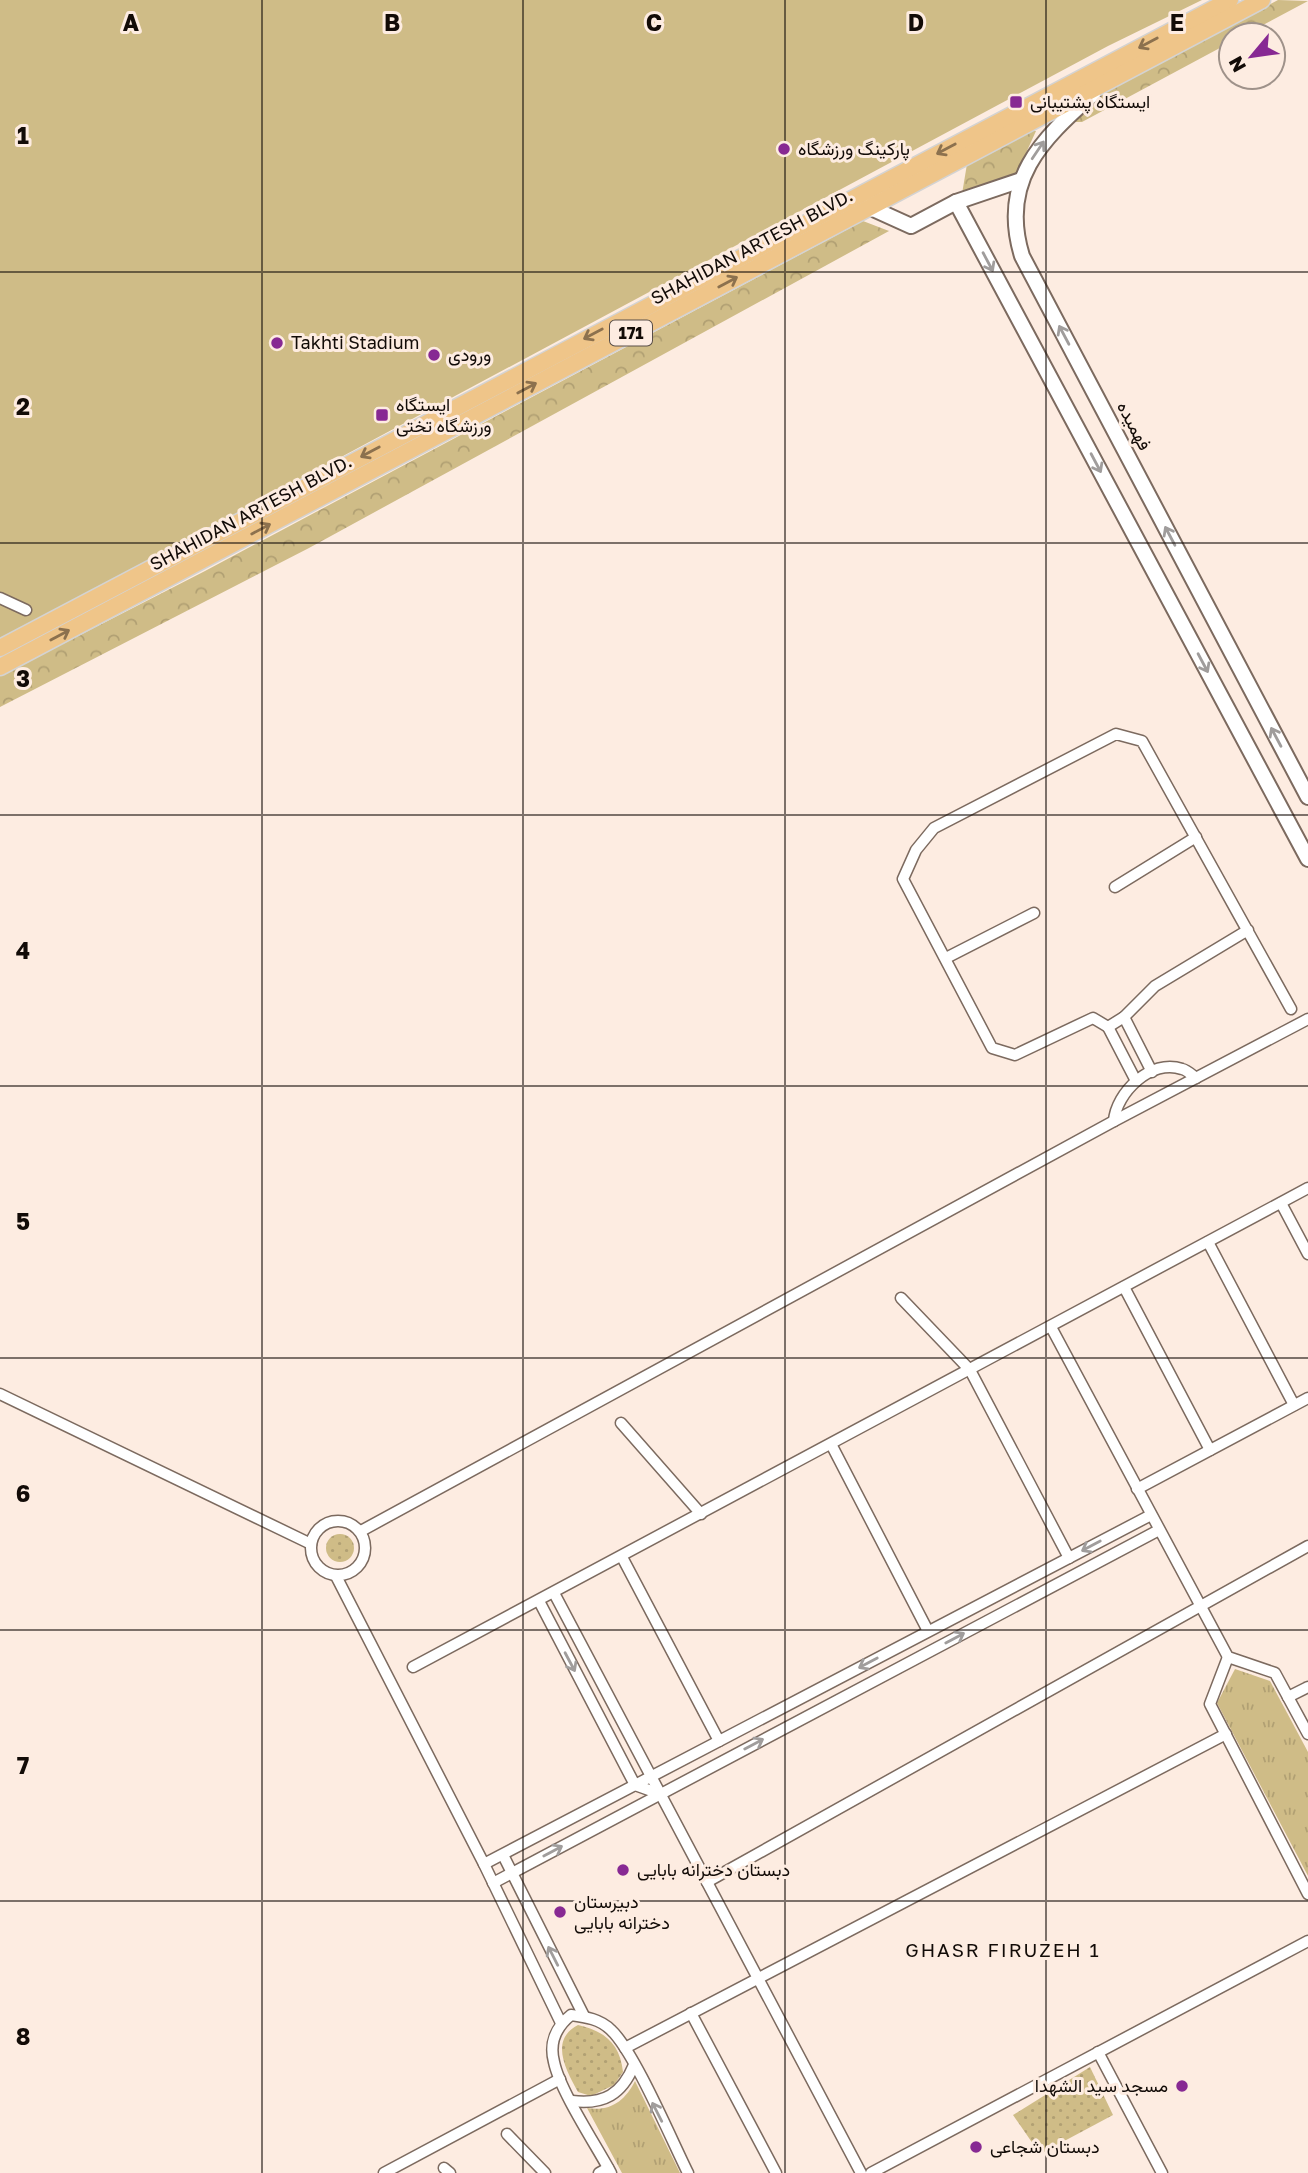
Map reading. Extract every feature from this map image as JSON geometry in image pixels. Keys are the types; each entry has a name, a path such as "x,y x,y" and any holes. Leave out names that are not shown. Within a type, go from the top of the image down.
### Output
{"main road":[{"name":"SHAHIDAN ARTESH BLVD.","path":"0,648 1230,0"},
{"name":"SHAHIDAN ARTESH BLVD.","path":"0,667 1262,0"},
{"name":"فهمیده","path":"1105,83 1059,124 1038,148 1021,180 1015,215 1022,256 1308,797"},
{"path":"869,207 911,226 956,202 1007,182 1021,180"},
{"path":"956,202 1308,859"}],"street":[{"path":"0,598 26,610"},
{"path":"1136,1081 1108,1027 1093,1018 1015,1055 992,1048 903,879 916,850 934,828 1116,734 1142,741 1291,1009"},
{"path":"1115,887 1196,837"},
{"path":"946,958 1034,912"},
{"path":"1108,1027 1124,1017 1155,986 1248,930"},
{"path":"1124,1017 1152,1072"},
{"path":"360,1531 1114,1121 1308,1019"},
{"path":"1114,1121 1115,1108 1136,1081 1152,1072 1168,1067 1182,1069 1196,1078"},
{"path":"413,1667 1308,1188"},
{"path":"1281,1203 1308,1254"},
{"path":"1208,1242 1294,1405"},
{"path":"1124,1287 1210,1450"},
{"path":"901,1298 970,1370 1069,1558"},
{"path":"1051,1327 1228,1657 1275,1672 1308,1734"},
{"path":"0,1394 311,1544"},
{"path":"1137,1489 1308,1398"},
{"path":"621,1423 701,1514"},
{"path":"831,1444 928,1631"},
{"path":"484,1864 1151,1515"},
{"path":"345,1521 360,1531 366,1548 360,1565 345,1575 336,1576 320,1568 314,1561 311,1544 319,1528 327,1522 345,1521"},
{"path":"493,1883 1160,1530"},
{"path":"707,1882 1308,1546"},
{"path":"622,1557 719,1741"},
{"path":"336,1576 484,1864 561,2023"},
{"path":"554,1593 861,2173"},
{"path":"539,1601 635,1785 660,1794"},
{"path":"1228,1657 1210,1704 1308,1894"},
{"path":"1288,1697 1308,1687"},
{"path":"625,2048 1226,1734"},
{"path":"503,1855 584,2016"},
{"path":"871,2173 1308,1941"},
{"path":"691,2013 776,2173"},
{"path":"606,2171 560,2079 552,2050 561,2023 571,2015 598,2020 613,2031 634,2065 688,2173"},
{"path":"1098,2052 1162,2173"},
{"path":"572,2101 598,2102 607,2098 627,2083 634,2065"},
{"path":"384,2173 560,2079"},
{"path":"507,2134 545,2173"}],"green space":[{"name":"Takhti Stadium","path":"0,0 1202,0 1108,46 0,640"},
{"path":"1278,0 1308,1 1270,21 1238,21"},
{"path":"1217,32 1217,50 1082,122 1068,122 1110,89"},
{"path":"1025,131 1036,131 1016,175 962,194 967,164"},
{"path":"863,221 889,231 309,548 0,707 0,676 205,571"},
{"path":"340,1534 350,1538 354,1548 350,1558 340,1562 330,1558 326,1548 330,1538"},
{"path":"1235,1669 1270,1681 1308,1752 1308,1876 1217,1703"},
{"path":"578,2025 596,2031 610,2040 615,2046 623,2072 614,2085 591,2096 578,2092 563,2056 564,2039 569,2031"},
{"path":"1090,2067 1113,2115 1040,2154 1013,2115"},
{"path":"635,2081 680,2173 622,2173 587,2108 603,2108 616,2104 627,2094"}],"place":[{"name":"ایستگاه پشتیبانی","path":"1016,102"},
{"name":"پارکینگ ورزشگاه","path":"784,149"},
{"name":"Takhti Stadium","path":"277,343"},
{"name":"ورودی","path":"434,355"},
{"name":"ایستگاه ورزشگاه تختی","path":"382,415"},
{"name":"دبستان دخترانه بابایی","path":"623,1870"},
{"name":"دبیرستان دخترانه بابایی","path":"560,1912"},
{"name":"مسجد سید الشهدا","path":"1182,2086"},
{"name":"دبستان شجاعی","path":"976,2147"}],"district":[{"name":"GHASR FIRUZEH 1","path":"1003,1950"}]}
